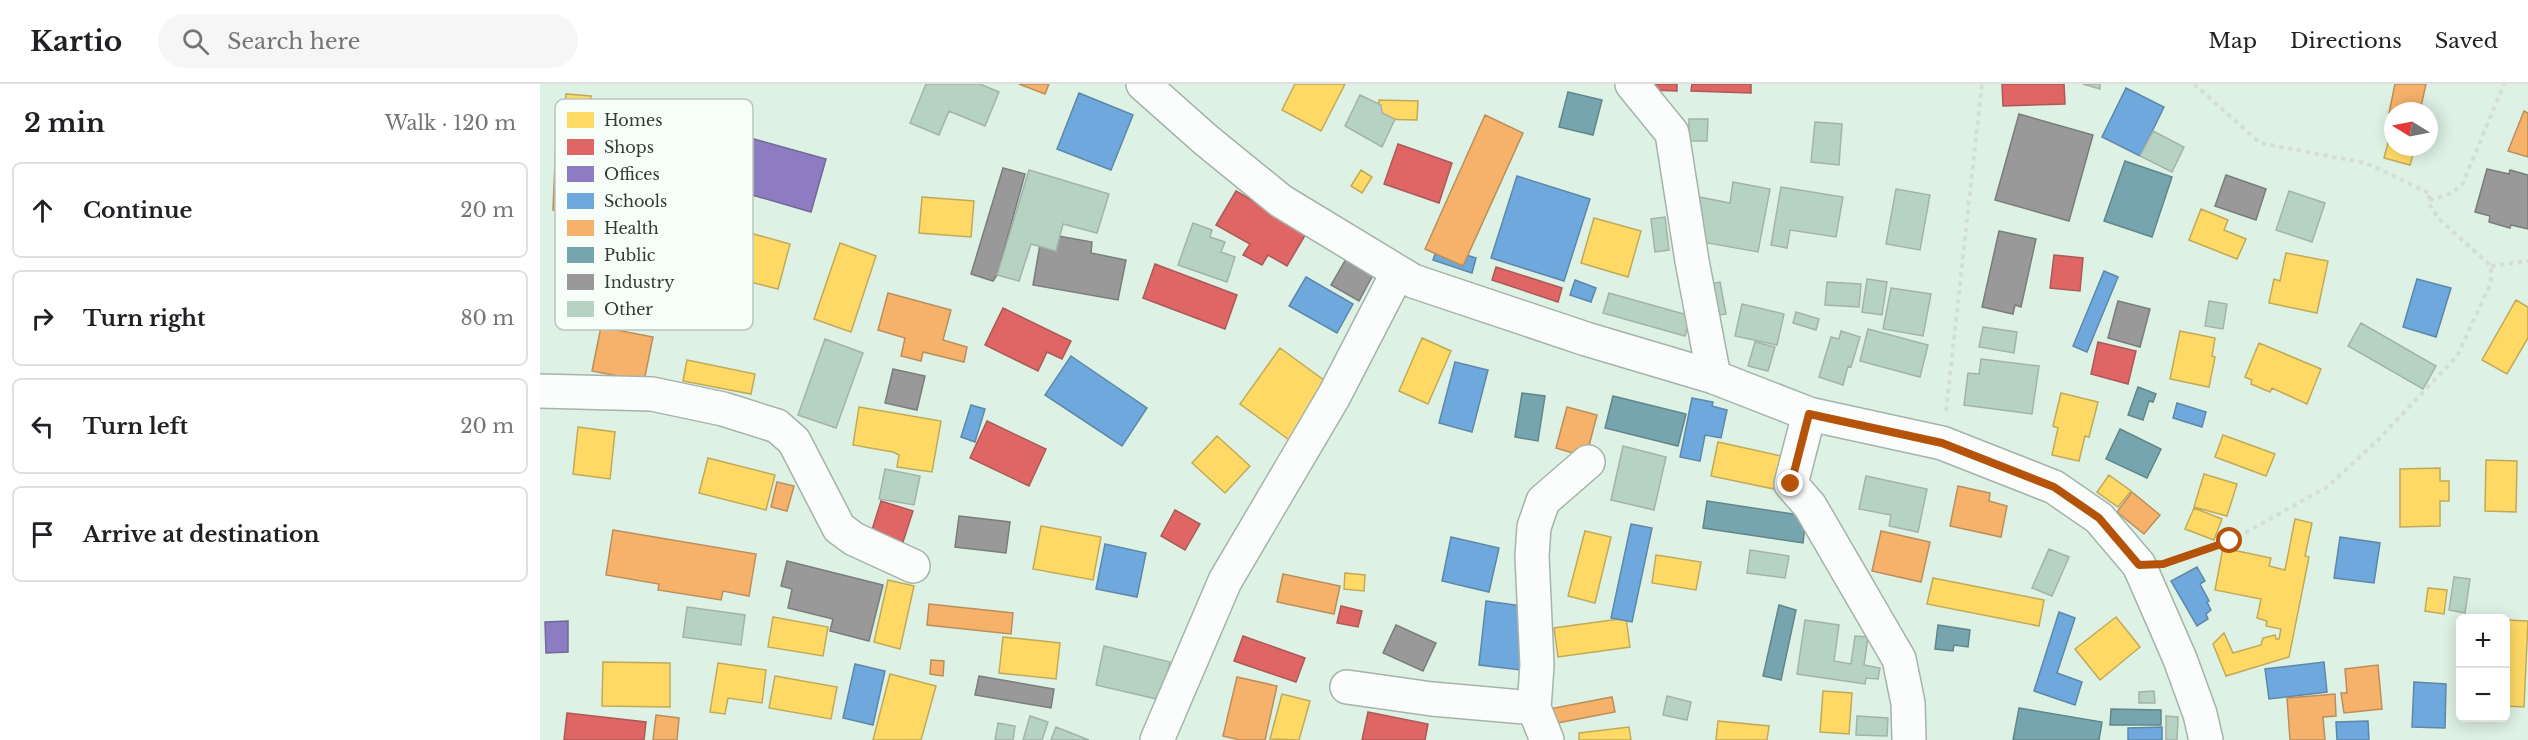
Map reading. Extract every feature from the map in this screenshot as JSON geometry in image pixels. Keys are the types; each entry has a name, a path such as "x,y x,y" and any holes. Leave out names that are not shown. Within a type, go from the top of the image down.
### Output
{"street":[{"path":"1143,84 1206,140 1281,201 1398,272 1424,285 1586,339 1714,377 1809,414 1942,443 2054,487 2099,518 2139,565 2180,659 2200,714 2206,740"},
{"path":"1632,84 1672,133 1692,261 1714,377"},
{"path":"1157,740 1225,581 1334,396 1398,272"},
{"path":"540,391 652,394 723,409 777,426 794,441 839,528 854,539 913,566"},
{"path":"1809,414 1791,484 1810,506 1899,660 1908,703 1909,740"},
{"path":"1547,740 1534,708 1537,665 1532,556 1534,527 1543,501 1588,462"},
{"path":"1347,687 1432,699 1534,708"}],"path":[{"path":"1942,443 1983,84"},
{"path":"2194,84 2260,143 2366,163 2431,194 2427,201"},
{"path":"2427,201 2452,193 2463,183 2504,84"},
{"path":"2139,565 2163,564 2230,541 2327,488 2378,440 2457,356 2491,283 2491,266 2439,219 2427,201"},
{"path":"2491,266 2528,261"}],"building: Homes":[{"path":"1295,84 1345,84 1321,131 1282,110"},
{"path":"566,94 591,96 591,99 566,99"},
{"path":"1379,100 1418,101 1417,120 1378,119"},
{"path":"2385,156 2412,156 2410,165 2384,158"},
{"path":"1361,170 1372,177 1362,193 1351,186"},
{"path":"922,197 974,201 971,237 919,233"},
{"path":"2201,209 2228,220 2224,230 2246,239 2237,259 2189,240"},
{"path":"1594,218 1641,231 1628,277 1581,263"},
{"path":"753,234 790,244 778,289 753,283"},
{"path":"840,243 876,256 851,332 814,319"},
{"path":"2286,253 2328,261 2317,313 2269,303 2274,279 2280,281"},
{"path":"2516,300 2528,307 2528,338 2507,374 2482,360"},
{"path":"2180,331 2215,338 2212,356 2215,357 2209,387 2170,379"},
{"path":"1422,338 1451,351 1428,404 1399,391"},
{"path":"2259,343 2321,369 2307,404 2272,388 2270,392 2251,384 2252,380 2245,377"},
{"path":"1280,348 1332,386 1292,442 1240,404"},
{"path":"687,360 755,374 751,394 683,381"},
{"path":"2061,393 2098,402 2089,437 2085,436 2079,461 2052,455 2058,428 2053,426"},
{"path":"859,407 941,421 932,472 897,467 899,455 893,452 853,445"},
{"path":"578,427 615,432 610,479 573,474"},
{"path":"2223,435 2275,454 2266,476 2215,457"},
{"path":"1217,436 1250,466 1225,493 1192,463"},
{"path":"1718,442 1781,456 1774,489 1711,476"},
{"path":"708,458 775,475 766,510 699,493"},
{"path":"2486,460 2517,461 2516,512 2485,511"},
{"path":"2440,468 2440,481 2449,481 2449,501 2440,501 2440,526 2400,527 2400,469"},
{"path":"2204,474 2237,484 2227,516 2194,507"},
{"path":"2109,475 2131,491 2118,507 2097,492"},
{"path":"2194,508 2222,519 2214,540 2185,529"},
{"path":"2295,519 2312,523 2305,556 2309,557 2289,657 2226,676 2213,644 2224,633 2233,653 2261,645 2263,638 2275,635 2276,639 2279,639 2281,629 2266,626 2267,621 2257,618 2261,599 2215,590 2223,548 2271,558 2269,566 2285,570"},
{"path":"1041,526 1101,537 1093,580 1033,569"},
{"path":"1585,531 1611,537 1595,603 1568,596"},
{"path":"1656,555 1701,562 1696,590 1652,583"},
{"path":"1345,573 1365,575 1364,591 1344,589"},
{"path":"1933,578 2044,600 2039,626 1927,604"},
{"path":"888,580 914,586 900,649 874,642"},
{"path":"2428,588 2447,590 2444,614 2425,611"},
{"path":"773,617 828,627 823,656 768,647"},
{"path":"2116,617 2140,647 2100,680 2075,649"},
{"path":"1626,618 1630,647 1558,657 1554,628"},
{"path":"2510,620 2528,621 2524,707 2510,706"},
{"path":"1003,637 1060,643 1056,679 999,673"},
{"path":"603,662 670,663 670,707 602,706"},
{"path":"718,663 766,670 762,703 728,698 725,714 710,712"},
{"path":"890,674 936,686 921,740 873,740"},
{"path":"775,676 837,687 831,719 769,708"},
{"path":"1823,691 1852,693 1849,734 1820,732"},
{"path":"1282,694 1310,701 1299,740 1270,739"},
{"path":"1718,721 1769,726 1767,740 1716,740"},
{"path":"1629,727 1631,740 1579,740 1579,733"}],"building: Shops":[{"path":"1650,84 1677,84 1677,91 1650,90"},
{"path":"1692,84 1751,84 1751,93 1691,91"},
{"path":"2002,84 2064,84 2065,104 2003,106"},
{"path":"1398,144 1452,163 1439,203 1384,184"},
{"path":"1236,191 1307,232 1287,266 1268,255 1262,265 1243,255 1250,244 1216,225"},
{"path":"2054,255 2083,258 2080,291 2050,288"},
{"path":"1155,264 1237,295 1225,329 1143,298"},
{"path":"1496,267 1562,288 1558,302 1492,280"},
{"path":"1003,308 1071,341 1062,359 1047,352 1038,371 985,345"},
{"path":"2098,342 2136,351 2128,384 2091,374"},
{"path":"987,421 1046,449 1029,486 970,458"},
{"path":"881,501 913,511 903,542 871,533"},
{"path":"1175,510 1200,524 1185,550 1161,536"},
{"path":"1341,606 1362,611 1358,627 1337,623"},
{"path":"1243,636 1305,658 1296,682 1234,661"},
{"path":"1368,712 1428,724 1425,740 1362,740"},
{"path":"567,713 646,722 644,740 564,740"}],"building: Offices":[{"path":"753,139 826,159 811,212 753,195"},
{"path":"568,621 568,652 546,653 545,622"}],"building: Schools":[{"path":"2126,88 2164,107 2140,156 2102,137"},
{"path":"1079,93 1133,115 1111,170 1057,149"},
{"path":"1517,176 1590,199 1564,281 1491,258"},
{"path":"1438,246 1476,258 1472,273 1433,260"},
{"path":"2104,271 2118,277 2087,352 2073,346"},
{"path":"1306,277 1353,304 1337,333 1289,306"},
{"path":"2417,279 2451,288 2436,337 2403,327"},
{"path":"1575,280 1596,288 1591,302 1570,295"},
{"path":"1071,356 1147,408 1122,446 1045,395"},
{"path":"1455,362 1488,370 1472,432 1439,423"},
{"path":"1692,398 1713,402 1712,406 1727,410 1721,438 1705,435 1700,461 1680,457"},
{"path":"2177,403 2206,412 2202,427 2173,418"},
{"path":"971,405 985,409 975,442 961,437"},
{"path":"1631,524 1652,528 1632,622 1611,618"},
{"path":"1451,537 1499,548 1489,592 1442,581"},
{"path":"2340,537 2380,543 2374,583 2334,578"},
{"path":"1105,544 1146,553 1137,597 1096,589"},
{"path":"2197,567 2205,581 2200,584 2211,610 2206,614 2208,619 2197,626 2171,581"},
{"path":"1486,601 1529,607 1521,670 1479,665"},
{"path":"2059,612 2075,618 2057,673 2082,682 2075,705 2034,691"},
{"path":"2324,662 2327,692 2269,699 2265,669"},
{"path":"855,664 885,671 873,725 843,718"},
{"path":"2414,682 2446,684 2445,728 2412,727"},
{"path":"2368,721 2369,740 2337,740 2336,722"},
{"path":"2162,727 2162,740 2128,740 2128,728"}],"building: Health":[{"path":"1019,84 1049,84 1045,94"},
{"path":"2395,84 2426,84 2422,102 2391,102"},
{"path":"2524,111 2528,113 2528,157 2508,151"},
{"path":"1485,115 1523,133 1463,266 1425,249"},
{"path":"555,164 555,210 553,210"},
{"path":"888,293 951,310 943,340 967,347 964,362 923,352 921,361 901,356 905,338 878,330"},
{"path":"600,330 617,330 653,337 644,381 592,371"},
{"path":"1567,407 1597,415 1586,457 1556,448"},
{"path":"777,482 794,486 787,511 771,507"},
{"path":"1958,486 1990,493 1989,501 2007,506 2001,537 1950,526"},
{"path":"2132,492 2160,515 2144,534 2117,512"},
{"path":"613,530 756,554 749,596 723,591 721,600 658,590 659,584 606,575"},
{"path":"1881,531 1930,542 1921,582 1872,571"},
{"path":"1283,574 1340,586 1334,614 1277,602"},
{"path":"929,604 1013,613 1011,634 927,625"},
{"path":"931,660 944,661 943,676 930,674"},
{"path":"2378,665 2382,709 2344,713 2341,693 2347,693 2345,669"},
{"path":"1237,677 1277,686 1265,740 1240,740 1223,736"},
{"path":"2335,694 2336,716 2323,717 2325,740 2290,740 2287,698"},
{"path":"1612,697 1615,712 1552,724 1549,709"},
{"path":"656,715 679,718 677,740 653,740"}],"building: Public":[{"path":"1568,92 1602,100 1593,135 1559,127"},
{"path":"2125,161 2172,177 2152,237 2104,221"},
{"path":"2138,387 2156,394 2153,402 2149,401 2143,420 2128,415"},
{"path":"1522,393 1545,396 1538,441 1515,437"},
{"path":"1613,396 1686,414 1678,446 1605,428"},
{"path":"2120,429 2161,449 2147,478 2106,459"},
{"path":"1707,501 1806,516 1803,543 1703,528"},
{"path":"1779,605 1796,610 1781,680 1763,676"},
{"path":"1938,625 1970,630 1968,647 1954,645 1953,651 1935,649"},
{"path":"2019,708 2102,722 2099,740 2013,740"},
{"path":"2111,709 2161,710 2161,725 2110,725"}],"building: Industry":[{"path":"2019,114 2093,135 2069,221 1995,200"},
{"path":"1003,168 1025,174 997,275 993,281 971,274"},
{"path":"2487,169 2509,174 2510,170 2528,175 2528,229 2511,225 2510,228 2489,222 2490,216 2475,212"},
{"path":"2226,175 2266,189 2256,220 2215,206"},
{"path":"1999,231 2036,239 2021,307 2015,305 2013,314 1982,307"},
{"path":"1042,233 1092,242 1091,253 1126,260 1118,300 1033,285"},
{"path":"1346,259 1373,275 1359,301 1331,285"},
{"path":"2118,301 2150,309 2140,347 2108,338"},
{"path":"893,369 925,376 917,410 885,403"},
{"path":"959,516 1010,522 1006,553 955,547"},
{"path":"787,561 883,585 869,641 830,631 833,619 788,608 792,589 781,586"},
{"path":"1396,625 1436,643 1423,671 1383,653"},
{"path":"979,676 1054,689 1051,708 975,695"}],"building: Other":[{"path":"926,84 980,84 999,92 985,126 949,111 939,135 910,123"},
{"path":"2083,84 2100,84 2100,89"},
{"path":"1360,95 1381,105 1382,113 1395,119 1382,147 1345,126"},
{"path":"1689,119 1708,119 1707,141 1689,141"},
{"path":"1815,122 1842,124 1839,165 1811,162"},
{"path":"2153,131 2184,147 2172,172 2140,156"},
{"path":"1029,170 1109,194 1097,233 1063,224 1056,251 1031,244 1019,281 997,275"},
{"path":"1733,182 1770,189 1758,252 1691,240 1699,197 1730,203"},
{"path":"1781,187 1843,197 1836,237 1790,230 1787,248 1771,245"},
{"path":"1896,189 1930,195 1920,250 1886,244"},
{"path":"2289,191 2325,203 2312,242 2276,230"},
{"path":"1665,217 1669,250 1655,252 1651,219"},
{"path":"1193,223 1212,230 1210,237 1225,242 1221,252 1235,257 1227,282 1178,265"},
{"path":"1867,279 1887,282 1882,315 1862,312"},
{"path":"1720,282 1726,314 1708,317 1702,285"},
{"path":"1827,282 1861,284 1859,307 1825,305"},
{"path":"1891,288 1931,294 1923,336 1883,329"},
{"path":"1609,293 1691,316 1685,336 1603,313"},
{"path":"2209,301 2227,304 2223,329 2205,326"},
{"path":"1742,304 1784,314 1777,345 1735,336"},
{"path":"1796,312 1819,319 1816,330 1793,323"},
{"path":"2361,323 2436,366 2423,389 2348,346"},
{"path":"1983,327 2017,332 2014,353 1979,347"},
{"path":"1868,329 1928,345 1920,377 1860,361"},
{"path":"1841,331 1860,337 1843,385 1819,377 1831,337 1839,339"},
{"path":"825,339 863,353 836,428 798,415"},
{"path":"1755,342 1775,347 1768,371 1748,366"},
{"path":"1981,359 2039,366 2032,414 1964,405 1968,373 1979,374"},
{"path":"1623,446 1666,457 1654,510 1611,500"},
{"path":"885,469 920,476 914,505 879,499"},
{"path":"1866,476 1927,489 1918,532 1889,526 1891,515 1859,509"},
{"path":"2049,549 2069,557 2052,596 2032,588"},
{"path":"1750,550 1789,556 1785,578 1747,573"},
{"path":"2454,577 2470,579 2465,613 2449,610"},
{"path":"687,607 745,615 741,645 683,637"},
{"path":"1805,620 1839,625 1834,661 1851,664 1855,636 1868,637 1864,665 1880,668 1878,679 1866,678 1865,684 1797,674"},
{"path":"1104,646 1170,662 1161,700 1096,685"},
{"path":"2154,691 2155,703 2139,703 2139,692"},
{"path":"1667,696 1691,702 1687,720 1663,715"},
{"path":"1030,716 1048,722 1042,740 1023,740"},
{"path":"1857,716 1888,718 1887,736 1856,735"},
{"path":"2166,716 2178,717 2177,740 2166,740"},
{"path":"998,723 1015,726 1013,740 995,740"},
{"path":"1056,727 1089,740 1051,740"}],"route":[{"path":"1791,484 1809,414 1942,443 2054,487 2099,518 2139,565 2163,564 2230,541"}]}
